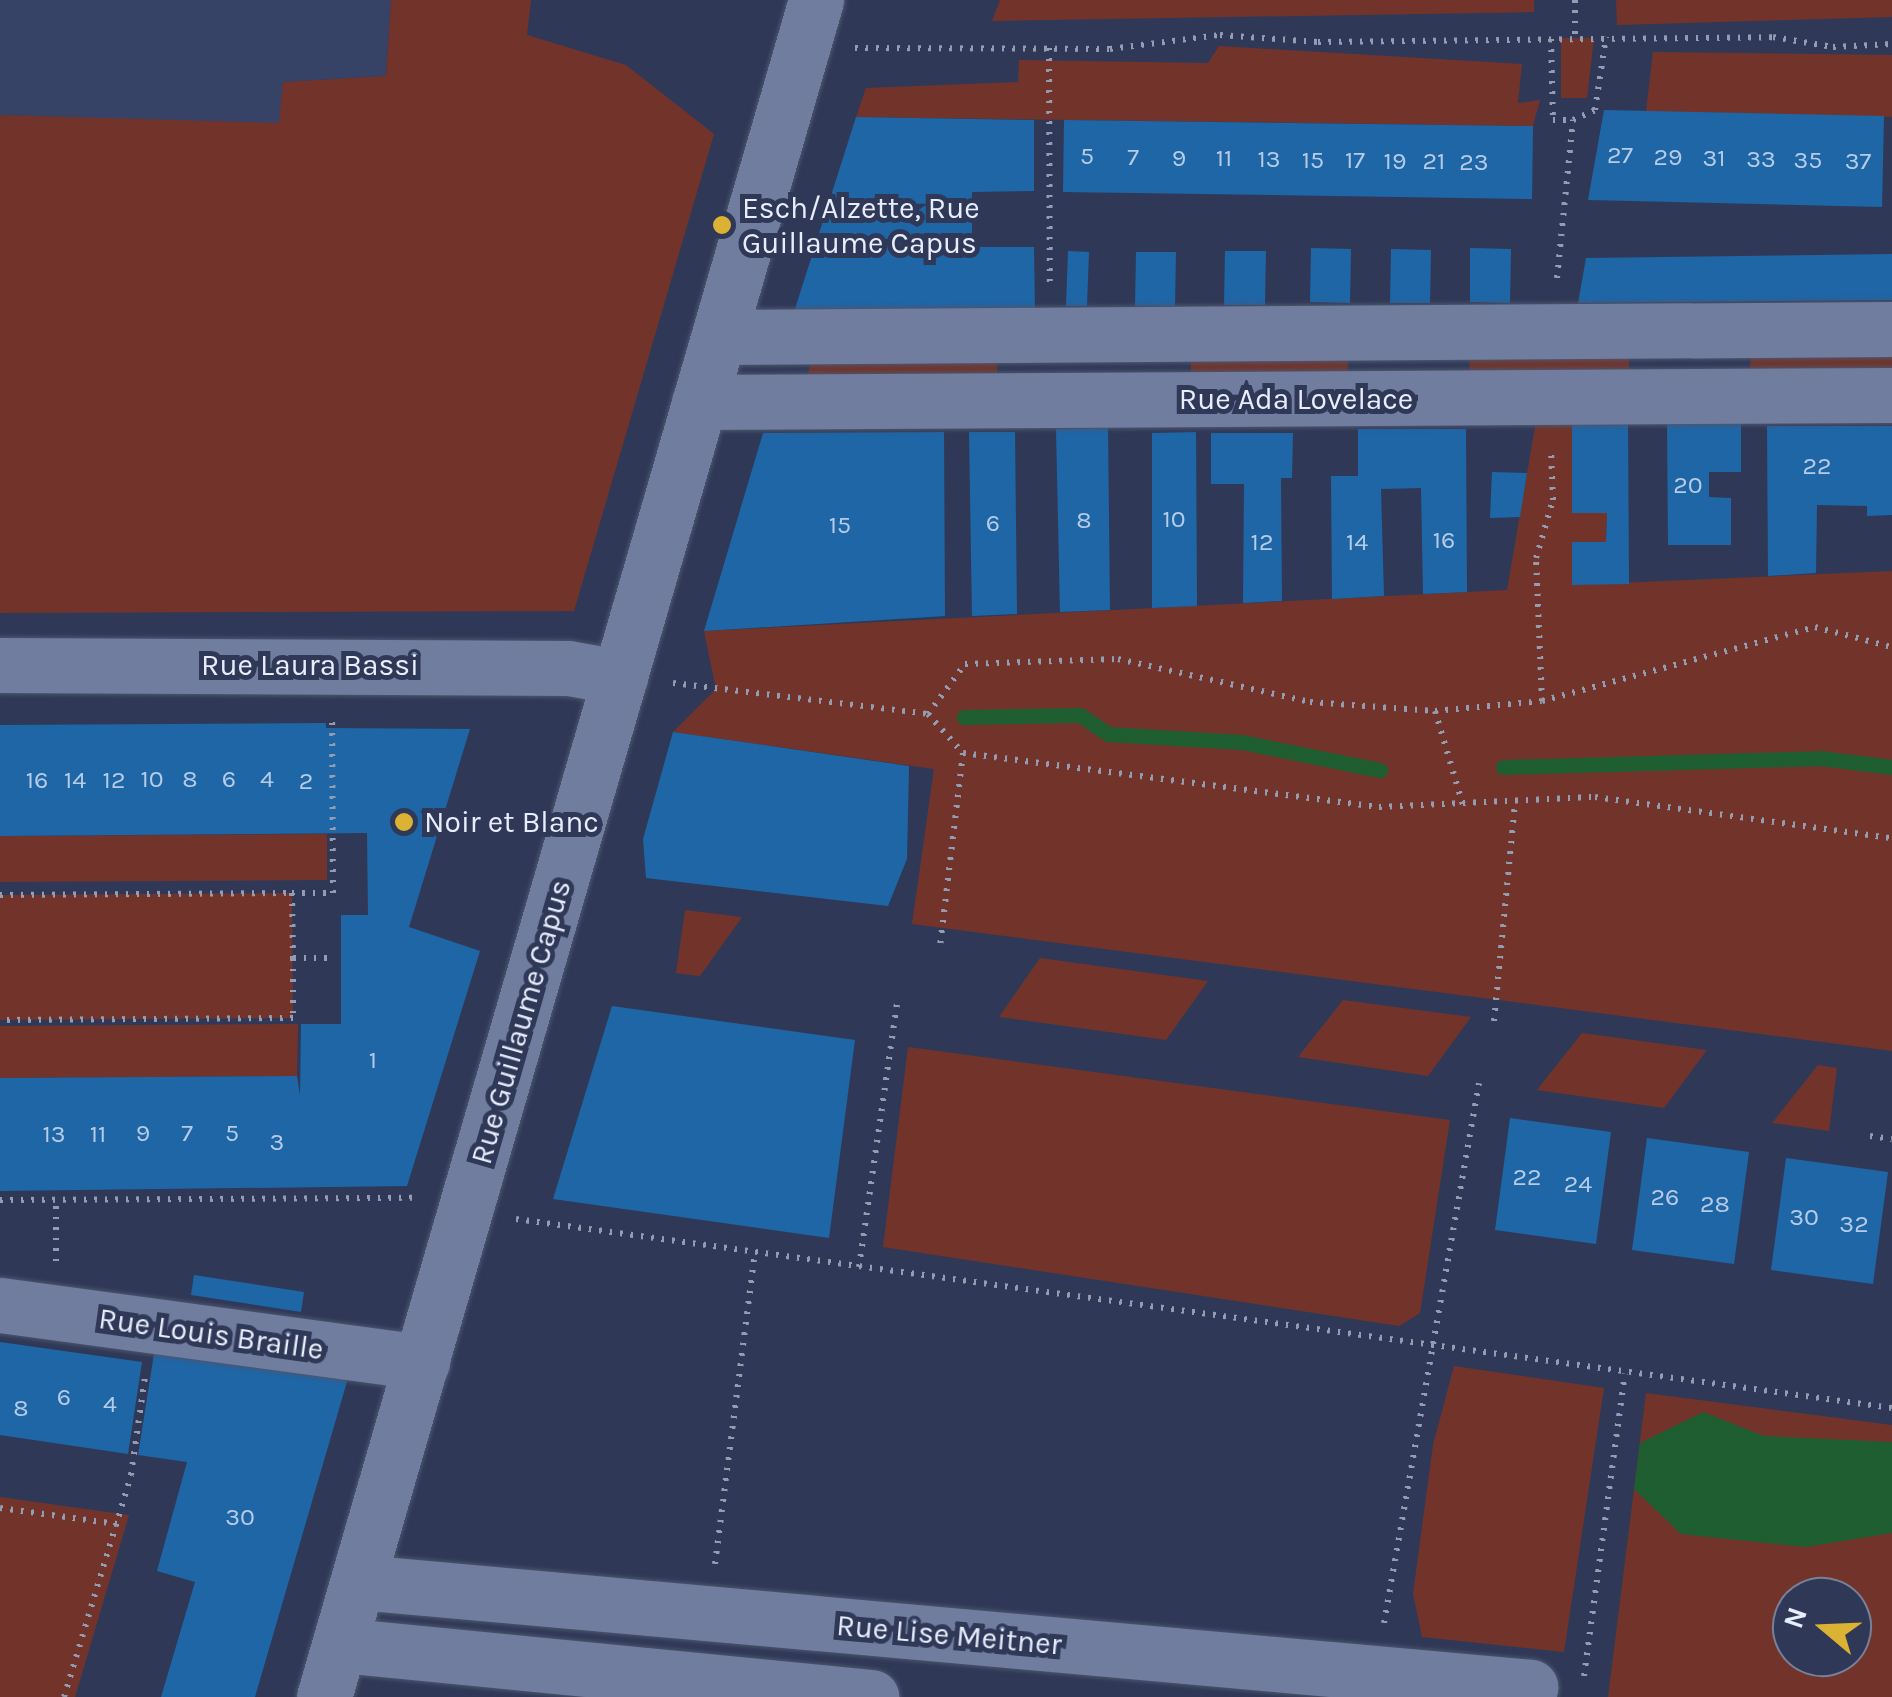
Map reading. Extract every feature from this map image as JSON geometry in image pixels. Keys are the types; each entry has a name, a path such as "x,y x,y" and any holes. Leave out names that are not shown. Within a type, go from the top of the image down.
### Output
{"street":[{"name":"Rue Guillaume Capus","path":"324,1697 809,24"},
{"path":"718,337 1892,329"},
{"name":"Rue Ada Lovelace","path":"700,402 1892,395"},
{"name":"Rue Laura Bassi","path":"0,665 568,668 620,677"},
{"name":"Rue Louis Braille","path":"0,1305 422,1362"},
{"name":"Rue Lise Meitner","path":"358,1582 1530,1687 1528,1697"},
{"path":"340,1645 871,1697"}],"path":[{"path":"1574,0 1575,38"},
{"path":"809,24 1049,48 1110,49 1220,35 1318,42 1606,37 1892,44"},
{"path":"1551,39 1552,120 1573,120 1595,110 1606,37"},
{"path":"1049,48 1051,334"},
{"path":"1552,332 1573,120"},
{"path":"1542,701 1536,558 1553,500 1550,397"},
{"path":"928,714 965,664 1118,659 1310,702 1434,711 1542,701 1815,627 1892,647"},
{"path":"0,895 333,892 332,664"},
{"path":"620,677 928,714 963,753 1379,807 1464,808 1596,796 1892,838"},
{"path":"1434,711 1464,808"},
{"path":"940,945 963,753"},
{"path":"1494,1020 1515,804"},
{"path":"0,1020 292,1018 292,893"},
{"path":"293,958 334,958"},
{"path":"860,1267 896,1003"},
{"path":"1376,1673 1412,1440 1438,1347 1479,1083"},
{"path":"1870,1136 1892,1139"},
{"path":"0,1200 468,1205 860,1267 1892,1408"},
{"path":"708,1614 755,1252"},
{"path":"1581,1697 1625,1374"},
{"path":"64,1697 117,1524 144,1383"},
{"path":"0,1508 117,1524"}],"shaded area":[{"path":"0,0 391,0 386,76 283,82 280,124 0,115"},
{"path":"391,0 531,0 527,35 626,65 714,134 574,611 0,613 0,115 279,123 283,82 386,76"},
{"path":"1000,0 1534,0 1534,12 992,21"},
{"path":"1616,0 1892,0 1892,17 1617,25"},
{"path":"1561,38 1594,38 1587,98 1561,98"},
{"path":"1219,46 1522,64 1518,103 1540,100 1533,126 856,117 866,88 1018,82 1019,60 1208,63"},
{"path":"1653,52 1892,55 1892,117 1646,111"},
{"path":"1892,344 1892,383 1750,384 1750,345"},
{"path":"1629,346 1629,385 1470,386 1469,347"},
{"path":"1348,347 1348,386 1191,387 1191,348"},
{"path":"997,349 997,388 803,389 815,350"},
{"path":"1536,421 1572,422 1572,513 1607,513 1606,542 1573,585 1892,571 1892,1051 912,924 934,769 673,732 716,689 704,631 1507,590"},
{"path":"327,834 327,880 0,882 0,836"},
{"path":"292,893 293,1018 0,1020 0,895"},
{"path":"685,910 742,917 700,976 676,973"},
{"path":"1040,958 1208,981 1166,1040 999,1017"},
{"path":"1343,1000 1471,1017 1428,1076 1298,1057"},
{"path":"298,1024 297,1076 0,1078 0,1026"},
{"path":"1582,1033 1707,1050 1664,1108 1537,1090"},
{"path":"908,1047 1450,1120 1420,1313 1399,1326 883,1247"},
{"path":"1818,1065 1837,1068 1829,1131 1772,1123"},
{"path":"1454,1366 1604,1388 1564,1652 1422,1637 1413,1594 1433,1445"},
{"path":"1646,1393 1892,1425 1892,1697 1608,1697"},
{"path":"1703,1412 1764,1436 1892,1442 1892,1533 1805,1547 1681,1534 1634,1489 1640,1443"},
{"path":"0,1497 129,1515 75,1697 0,1697"}],"building":[{"path":"1604,110 1884,116 1882,207 1588,200"},
{"path":"856,117 1034,120 1034,191 972,192 972,247 1034,247 1035,310 794,312"},
{"path":"1064,120 1533,126 1532,199 1063,192"},
{"path":"1311,248 1351,249 1350,303 1310,302"},
{"path":"1470,248 1511,249 1510,303 1470,302"},
{"path":"1391,249 1431,250 1430,303 1390,303"},
{"path":"1068,251 1089,252 1087,306 1066,306"},
{"path":"1225,251 1266,251 1265,305 1224,305"},
{"path":"1136,252 1176,252 1175,306 1135,306"},
{"path":"1892,254 1892,300 1578,303 1586,258"},
{"path":"1667,421 1741,421 1741,472 1709,472 1709,497 1731,498 1731,545 1668,545"},
{"path":"1572,422 1628,423 1629,584 1572,585 1572,542 1606,542 1607,513 1572,513"},
{"path":"1767,426 1892,426 1892,515 1867,516 1867,506 1817,505 1816,573 1768,576"},
{"path":"1108,428 1110,610 1060,612 1056,429"},
{"path":"1358,429 1466,429 1467,592 1423,594 1421,488 1381,489 1384,596 1332,599 1331,476 1358,476"},
{"path":"944,432 945,616 704,631 763,433"},
{"path":"969,432 1015,432 1017,614 972,616"},
{"path":"1196,432 1197,606 1152,608 1152,433"},
{"path":"1211,433 1293,433 1292,478 1281,478 1282,601 1243,603 1244,484 1211,484"},
{"path":"1492,472 1527,473 1520,517 1490,518"},
{"path":"326,723 326,728 470,729 409,927 480,951 407,1186 0,1191 0,1078 297,1076 300,1095 301,1024 341,1024 341,915 368,915 367,833 0,836 0,725"},
{"path":"673,732 909,766 907,859 888,906 646,878 643,839"},
{"path":"612,1006 855,1040 829,1238 553,1199"},
{"path":"1510,1118 1611,1132 1596,1244 1495,1230"},
{"path":"1647,1138 1749,1152 1734,1264 1632,1250"},
{"path":"1786,1158 1888,1172 1873,1284 1771,1270"},
{"path":"194,1275 304,1292 301,1312 191,1295"},
{"path":"156,1341 351,1368 255,1697 161,1697 195,1582 157,1571 187,1462 138,1455"},
{"path":"0,1342 142,1362 128,1454 0,1435"}],"waterway":[{"path":"964,717 1080,715 1108,734 1242,742 1380,770"},
{"path":"1503,767 1820,758 1892,767"}],"place":[{"name":"Esch/Alzette, Rue Guillaume Capus","path":"722,225"},
{"name":"Noir et Blanc","path":"404,822"}]}
